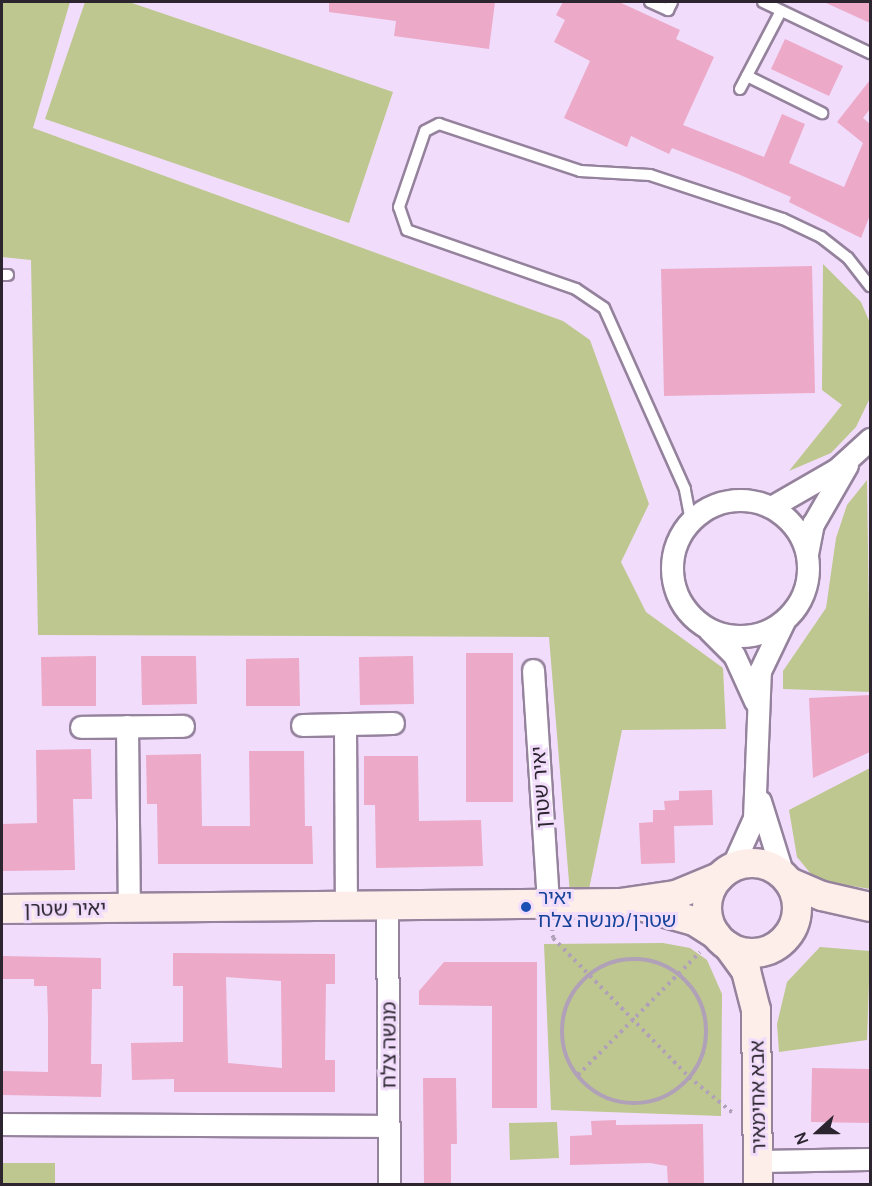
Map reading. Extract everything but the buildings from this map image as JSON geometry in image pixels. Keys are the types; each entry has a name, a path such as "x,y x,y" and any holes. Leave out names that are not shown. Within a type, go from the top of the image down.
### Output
{"street":[{"path":"771,507 837,469 870,439"},
{"path":"854,454 821,505 807,554 808,579 800,602 784,620 766,654 756,704 758,791 746,846 726,872 707,912 722,941 749,954 837,912 870,907"},
{"path":"756,704 734,655 685,608 672,571 682,532 691,521 722,502 745,499 771,507 794,526 807,554"},
{"path":"706,627 746,636 784,620"},
{"name":"יאיר שטרן","path":"533,670 548,903"},
{"path":"302,725 393,723"},
{"path":"345,724 346,905"},
{"name":"יאיר שטרן","path":"127,726 129,907"},
{"path":"81,727 183,726"},
{"path":"758,791 786,878 797,900 787,936"},
{"path":"726,872 759,863 822,896 870,907"},
{"name":"יאיר שטרן","path":"2,909 620,903 676,895 726,872"},
{"name":"יאיר שטרן","path":"620,903 674,913 722,941"},
{"name":"מנשה צלח","path":"387,905 389,1185"},
{"name":"אבא אחימאיר","path":"756,1011 787,936"},
{"name":"אבא אחימאיר","path":"722,941 746,971 756,1011 758,1173"},
{"path":"2,1124 389,1126"},
{"path":"758,1173 870,1159"}],"lane":[{"path":"650,2 668,10 672,2"},
{"path":"763,2 870,53"},
{"path":"740,89 781,11"},
{"path":"747,75 822,113"},
{"path":"691,521 686,489 604,308 576,289 407,230 399,207 425,131 439,124 580,171 650,175 771,215 821,237 848,258 870,286"}],"path":[{"path":"548,903 553,938 689,1077 727,1112 758,1119"},
{"path":"578,1075 678,974 722,941"},
{"path":"635,958 678,974 697,996 706,1031 702,1056 689,1077 653,1101 628,1103 604,1096 578,1075 562,1041 563,1016 573,993 589,974 612,962 635,958"}],"green space":[{"path":"2,2 70,2 33,128 563,321 590,340 649,504 621,562 646,612 723,668 726,729 622,730 588,894 570,894 549,637 38,635 31,260 2,257"},
{"path":"85,2 129,2 393,92 349,223 45,119"},
{"path":"823,264 861,302 870,323 870,398 856,427 831,453 789,471 842,405 822,390"},
{"path":"867,480 870,692 783,689 783,671 826,608 836,538 847,505"},
{"path":"870,768 870,889 816,880 797,857 789,810"},
{"path":"663,943 690,948 707,960 722,994 721,1116 551,1110 544,944"},
{"path":"820,947 870,951 867,1040 779,1052 777,1024 787,982"},
{"path":"557,1122 559,1158 510,1160 509,1123"},
{"path":"2,1163 55,1163 55,1184 2,1184"}],"place":[{"name":"יאיר שטרן/מנשה צלח","path":"526,907"}]}
